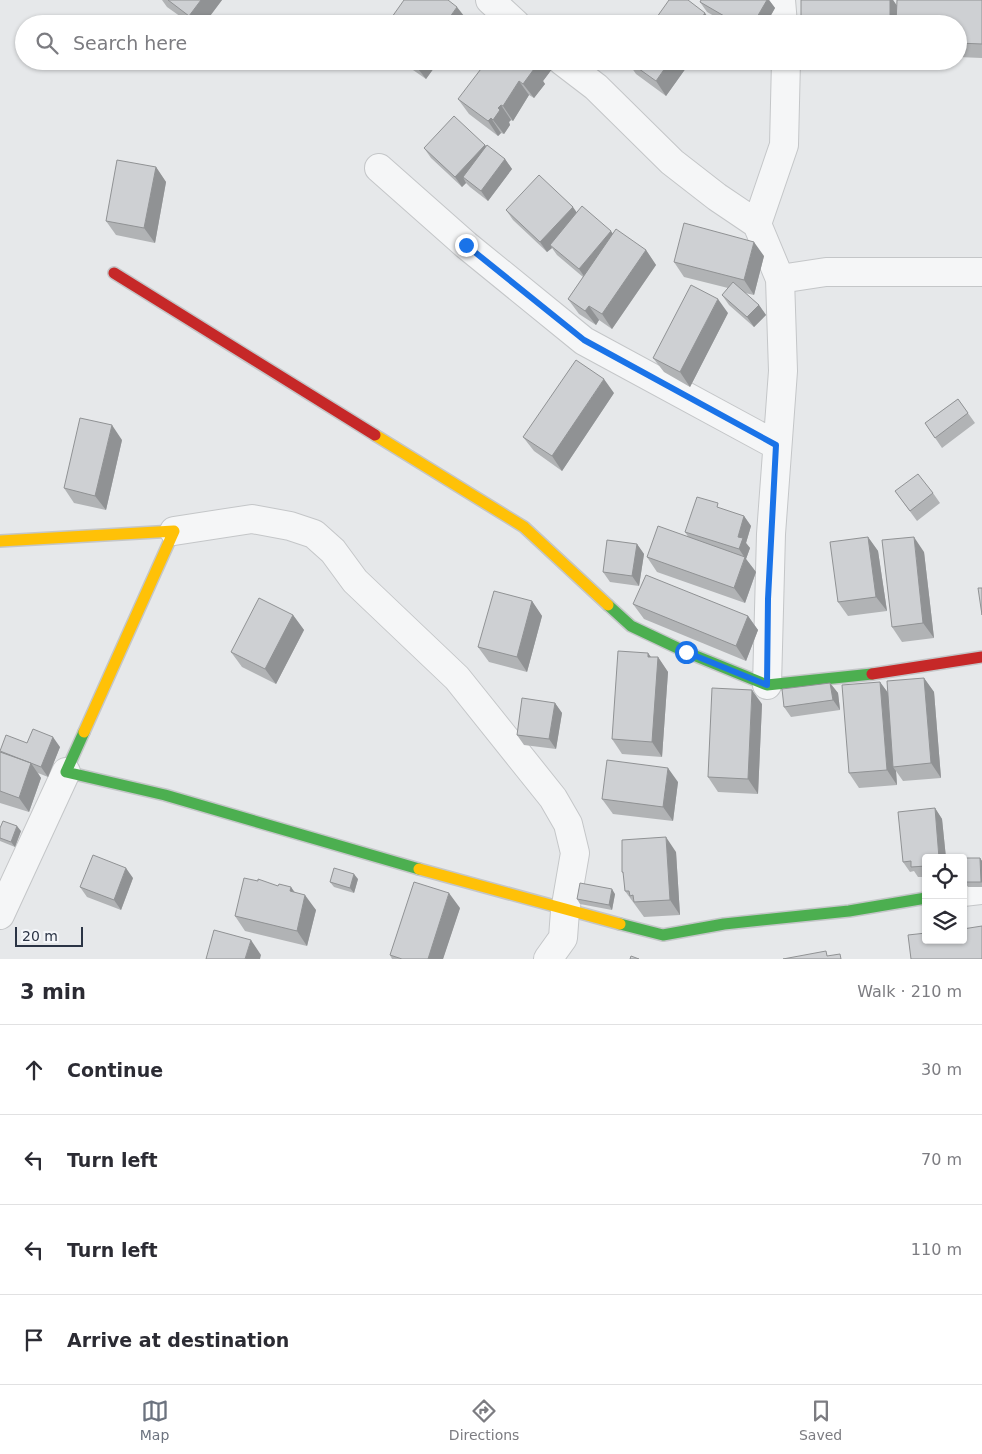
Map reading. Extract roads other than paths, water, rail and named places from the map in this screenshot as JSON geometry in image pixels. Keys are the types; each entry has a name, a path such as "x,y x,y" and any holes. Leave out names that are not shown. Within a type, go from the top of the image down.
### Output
{"street":[{"path":"490,0 506,15"},
{"path":"781,0 782,15"},
{"path":"574,70 596,87 672,162 717,197 757,224 780,279 782,370 768,599 767,685"},
{"path":"757,224 784,145 786,70"},
{"path":"379,168 466,245 584,340 776,445"},
{"path":"114,272 524,527 631,626 686,652 767,685 840,679 982,657"},
{"path":"780,279 826,272 982,272"},
{"path":"0,541 174,531 252,519 290,526 314,534 333,551 355,581 457,678 553,798 568,824 575,853 565,911 563,938 548,959"},
{"path":"0,915 174,531"},
{"path":"66,772 165,795 565,911 663,935 724,924 849,910 922,899"},
{"path":"967,892 982,890"}]}
